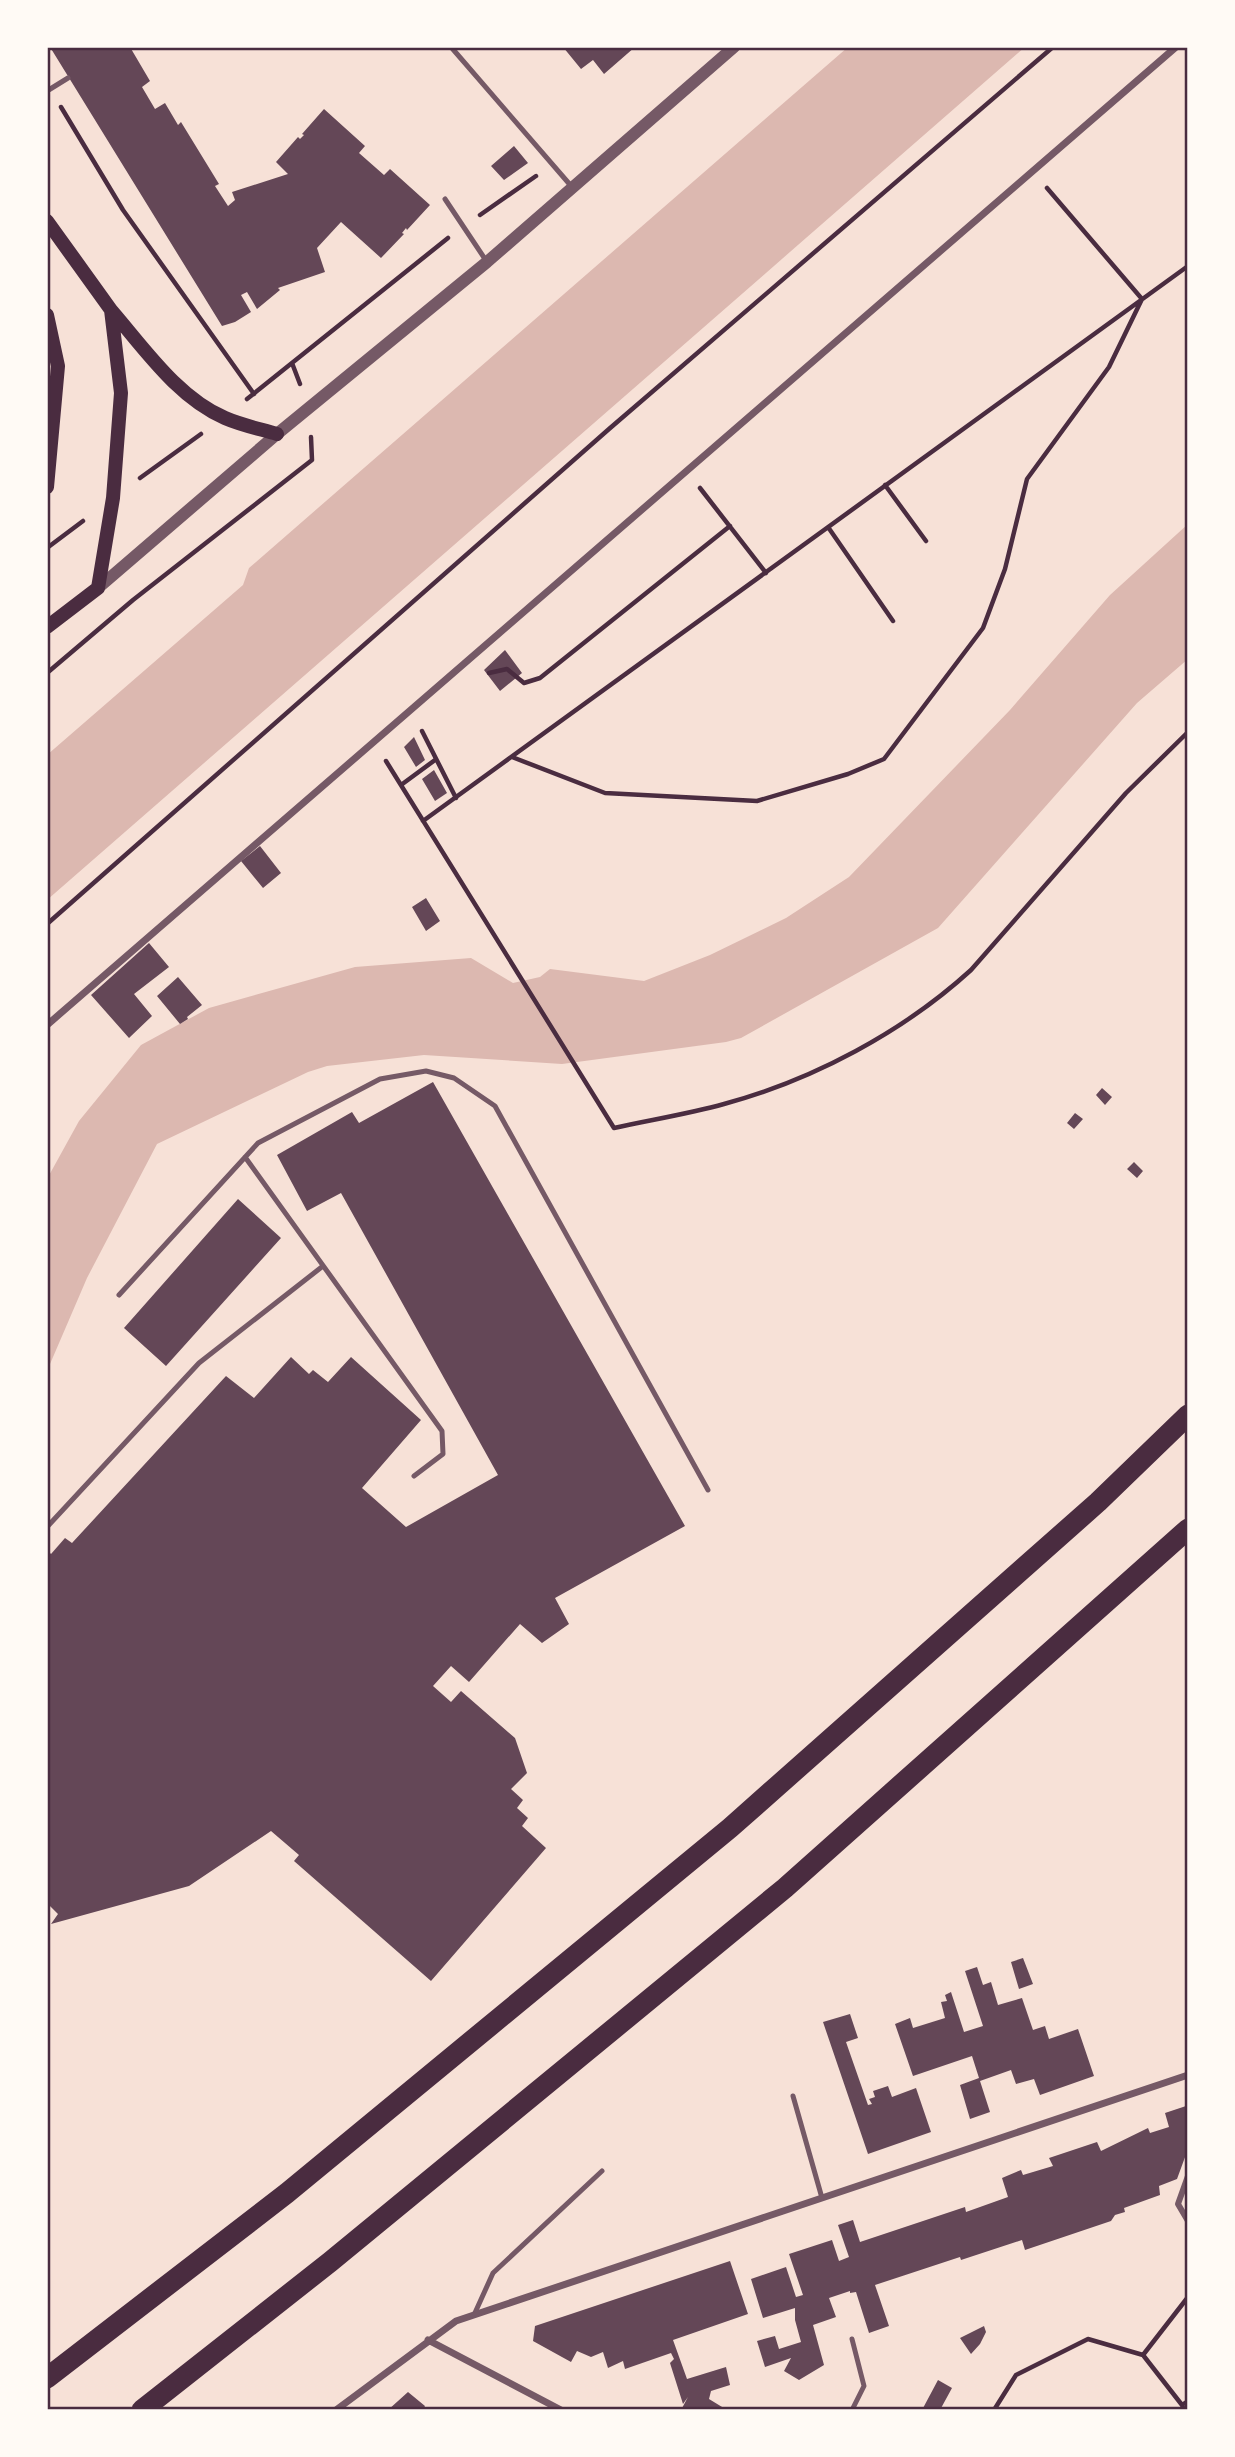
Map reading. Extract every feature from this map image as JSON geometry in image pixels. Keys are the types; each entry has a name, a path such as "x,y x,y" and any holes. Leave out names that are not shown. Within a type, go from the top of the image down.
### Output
{"highway":[{"path":"47,2378 287,2193 730,1828 1098,1502 1188,1415"},
{"path":"142,2410 330,2262 785,1888 1188,1530"}],"main road":[{"path":"47,221 111,310 175,383 225,418 277,434"},
{"path":"47,628 98,588 113,498 121,393 111,310"},
{"path":"47,315 58,366 47,487"}],"street":[{"path":"98,588 277,434 487,262 734,47"},
{"path":"47,1025 1176,47"},
{"path":"336,2410 456,2321 1186,2076 1188,2085"},
{"path":"1188,2176 1178,2204 1188,2221"},
{"path":"428,2340 561,2410"}],"lane":[{"path":"452,47 572,187"},
{"path":"49,90 68,78"},
{"path":"445,199 487,262"},
{"path":"118,1295 258,1143 380,1079 426,1071 454,1078 495,1106 708,1490"},
{"path":"245,1157 442,1431 443,1454 414,1476"},
{"path":"47,1527 199,1363 323,1266"},
{"path":"793,2096 822,2198"},
{"path":"474,2315 493,2273 602,2171"},
{"path":"852,2339 864,2386 852,2410"}],"path":[{"path":"47,923 599,438 1053,47"},
{"path":"49,90 122,210 254,394"},
{"path":"225,418 439,244 552,165"},
{"path":"1033,171 1142,299"},
{"path":"424,821 1188,266"},
{"path":"512,757 605,793 757,802 848,774 884,759 983,628 1005,569 1027,479 1109,367 1142,299"},
{"path":"47,673 133,600 312,460 309,408"},
{"path":"687,471 766,573"},
{"path":"885,485 926,541"},
{"path":"487,674 507,670 524,683 540,678 730,526"},
{"path":"828,527 893,621"},
{"path":"430,724 420,732 456,798"},
{"path":"374,742 614,1128 724,1104 809,1073 877,1041 947,992 971,970 1126,793 1188,732"},
{"path":"401,785 435,760"},
{"path":"1143,2355 1188,2297"},
{"path":"994,2410 1016,2375 1088,2339 1143,2355 1183,2407 1188,2402"}],"shaded area":[{"path":"848,47 1025,47 47,900 47,755 243,585 249,568"},
{"path":"1188,524 1188,659 1137,703 938,928 741,1038 562,1064 424,1055 327,1066 308,1072 157,1144 87,1278 47,1371 47,1179 79,1121 141,1045 209,1008 355,967 471,958 513,983 540,977 550,969 644,981 710,955 786,918 849,877 1010,710 1110,595"}],"building":[{"path":"50,47 130,47 150,81 142,87 155,109 165,103 178,125 181,122 219,184 215,186 228,206 235,200 232,192 288,174 276,162 298,137 300,139 304,135 302,134 324,109 365,146 359,153 384,175 390,169 430,205 381,258 341,222 317,248 325,272 278,288 280,290 257,309 247,292 241,295 251,312 222,326"},
{"path":"563,47 635,47 604,74 593,60 581,69"},
{"path":"514,146 528,163 504,180 491,166"},
{"path":"505,650 522,673 500,691 484,670"},
{"path":"414,737 425,760 416,767 404,747"},
{"path":"434,770 447,793 435,801 422,779"},
{"path":"260,846 281,873 263,888 241,861"},
{"path":"426,898 440,921 426,931 412,907"},
{"path":"149,943 169,967 134,994 152,1016 129,1038 91,995"},
{"path":"178,977 202,1005 180,1024 157,996"},
{"path":"433,1082 685,1526 555,1598 569,1624 542,1643 520,1624 469,1682 451,1666 433,1686 451,1702 461,1691 515,1738 527,1773 511,1789 523,1800 517,1808 528,1818 522,1826 546,1848 431,1981 294,1861 299,1855 271,1831 189,1886 51,1924 58,1914 47,1903 49,1552 51,1554 65,1538 72,1543 226,1376 254,1398 291,1357 309,1374 313,1370 328,1382 351,1357 421,1420 362,1488 406,1527 498,1475 341,1193 307,1211 277,1155 352,1112 359,1123"},
{"path":"1102,1088 1112,1097 1105,1105 1096,1095"},
{"path":"1075,1113 1083,1119 1074,1129 1067,1123"},
{"path":"1134,1162 1143,1171 1137,1178 1127,1169"},
{"path":"238,1199 281,1238 166,1366 124,1328"},
{"path":"1023,1958 1033,1984 1019,1989 1011,1962"},
{"path":"977,1967 983,1985 991,1982 998,2005 1022,1998 1033,2030 1045,2026 1049,2039 1078,2029 1094,2076 1040,2095 1034,2079 1016,2084 1011,2070 980,2081 990,2112 970,2119 960,2085 979,2078 972,2056 913,2076 895,2024 910,2018 913,2028 945,2018 941,2002 947,2001 945,1995 951,1992 964,2032 983,2026 965,1971"},
{"path":"850,2014 858,2038 846,2042 868,2105 872,2104 869,2099 875,2097 873,2091 888,2086 892,2097 916,2088 931,2132 868,2154 823,2022"},
{"path":"1186,2106 1188,2149 1177,2179 1159,2186 1160,2195 1124,2208 1125,2212 1115,2215 1111,2221 1025,2250 1022,2240 875,2285 889,2326 869,2333 856,2292 850,2291 829,2298 836,2317 813,2325 824,2365 799,2380 784,2371 791,2358 765,2367 757,2341 775,2336 779,2349 801,2342 795,2308 763,2318 751,2279 786,2267 796,2297 803,2295 789,2254 832,2240 839,2261 849,2257 838,2225 853,2220 860,2242 965,2207 966,2212 1008,2197 1002,2178 1021,2170 1023,2175 1053,2166 1049,2158 1097,2142 1101,2151 1148,2128 1150,2133 1169,2127 1165,2113"},
{"path":"730,2261 748,2314 673,2340 687,2379 726,2367 730,2385 711,2391 709,2399 727,2410 681,2410 688,2397 683,2404 670,2363 674,2359 671,2353 625,2369 623,2361 608,2368 603,2352 591,2357 577,2351 571,2362 533,2341 535,2326"},
{"path":"984,2326 986,2332 971,2354 960,2338"},
{"path":"938,2380 952,2388 940,2410 922,2410"},
{"path":"408,2392 425,2406 423,2410 388,2410"}]}
